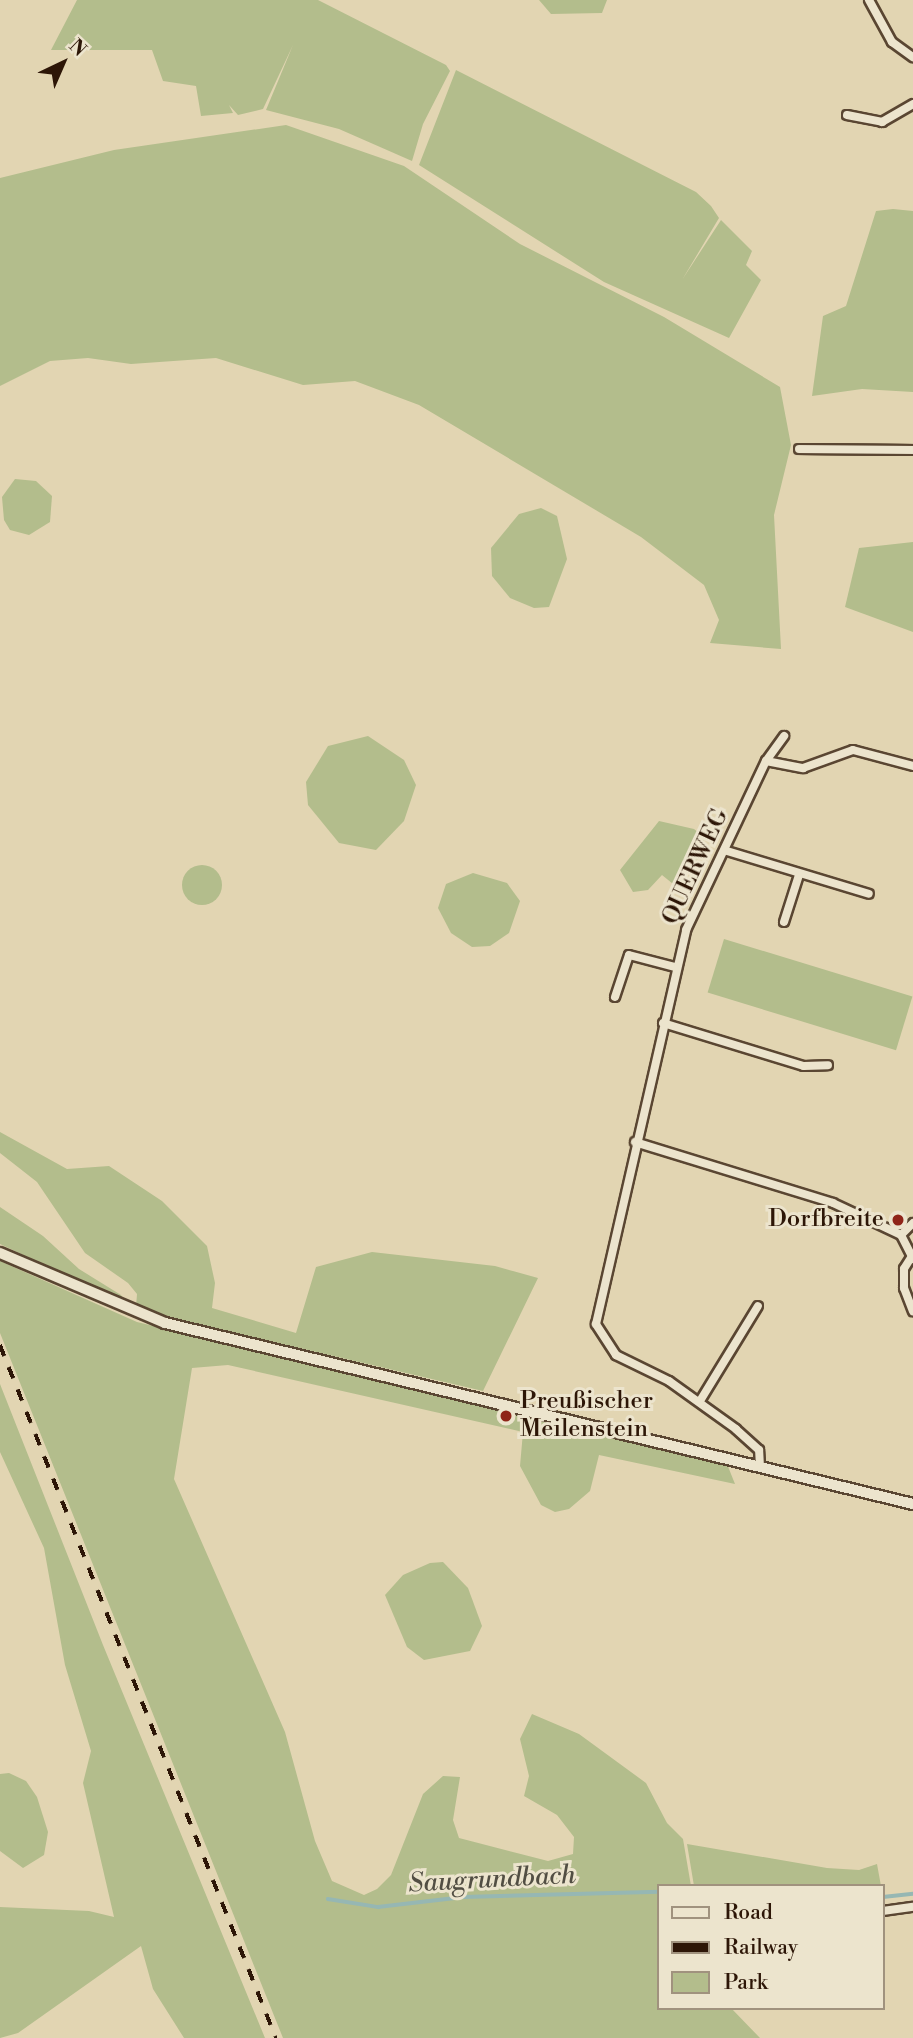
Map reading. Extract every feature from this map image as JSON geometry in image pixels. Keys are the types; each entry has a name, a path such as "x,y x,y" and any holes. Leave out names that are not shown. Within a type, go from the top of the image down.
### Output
{"main road":[{"path":"0,1253 153,1319 913,1504"}],"street":[{"path":"869,0 892,43 913,57"},
{"path":"847,115 882,122 913,104"},
{"path":"799,449 913,450"},
{"name":"QUERWEG","path":"663,1023 686,930 727,851 766,761 784,736"},
{"path":"766,761 803,768 853,750 913,766"},
{"path":"727,851 799,875 869,894"},
{"path":"784,922 799,875"},
{"path":"615,997 629,955 675,967"},
{"path":"760,1467 757,1448 700,1401 616,1355 596,1324 663,1023 804,1066 828,1065"},
{"path":"635,1142 833,1203 901,1235 912,1257 904,1269 904,1288 913,1311"},
{"path":"901,1235 913,1223"},
{"path":"700,1401 758,1307"},
{"path":"885,1911 913,1907"}],"green space":[{"path":"77,0 318,0 446,65 450,71 423,124 412,161 339,129 266,110 293,45 263,109 238,115 229,105 233,113 201,116 196,86 163,81 152,50 51,50"},
{"path":"539,0 607,0 602,13 551,14"},
{"path":"456,70 696,192 711,206 719,218 682,280 721,220 752,251 746,265 761,280 729,338 604,282 419,165"},
{"path":"286,125 404,166 520,244 664,317 780,387 791,445 774,515 781,649 710,643 719,620 704,585 641,537 419,405 355,381 303,385 216,358 131,364 88,358 50,361 0,386 0,178 114,150"},
{"path":"876,211 913,211 913,392 862,389 812,396 823,316 846,306"},
{"path":"15,479 36,481 52,496 50,522 29,535 10,530 4,520 2,497"},
{"path":"541,508 557,516 567,559 549,607 534,608 510,598 492,576 491,548 519,514"},
{"path":"913,542 913,632 845,607 859,548"},
{"path":"368,736 404,760 416,785 404,821 376,850 339,843 308,805 306,782 328,746"},
{"path":"659,821 694,829 704,837 703,851 678,888 662,875 648,890 633,892 620,870"},
{"path":"202,865 216,871 222,885 216,899 202,905 188,899 182,885 188,871"},
{"path":"473,873 507,883 520,901 509,933 490,946 472,947 451,933 438,908 446,884"},
{"path":"724,939 912,997 896,1050 708,993"},
{"path":"0,1132 67,1169 109,1166 162,1201 207,1246 215,1283 212,1308 296,1333 316,1267 372,1252 495,1266 538,1278 483,1391 187,1322 136,1307 137,1294 128,1283 85,1253 37,1182 0,1153"},
{"path":"0,1207 43,1236 79,1269 121,1295 126,1303 0,1244"},
{"path":"0,1261 137,1322 727,1464 735,1484 599,1455 590,1491 569,1509 555,1512 541,1505 520,1466 523,1432 228,1365 192,1368 174,1479 285,1732 315,1841 332,1881 364,1895 377,1889 391,1875 423,1794 443,1776 460,1777 453,1820 459,1838 548,1861 573,1854 574,1837 557,1815 524,1796 529,1776 520,1739 532,1714 579,1734 646,1783 667,1823 683,1839 691,1884 657,1884 657,2010 733,2010 760,2038 283,2038 0,1333"},
{"path":"0,1384 103,1645 265,2038 184,2038 153,1989 141,1946 18,2033 0,2038 0,1907 89,1911 114,1917 83,1783 91,1751 65,1665 44,1548 0,1452"},
{"path":"443,1562 468,1588 482,1626 470,1651 424,1660 407,1647 385,1595 403,1575 430,1563"},
{"path":"9,1773 26,1781 37,1797 48,1832 44,1855 23,1868 0,1851 0,1774"},
{"path":"687,1844 827,1868 859,1870 877,1864 881,1884 694,1884"}],"waterway":[{"name":"Saugrundbach","path":"328,1899 378,1907 463,1897 657,1892"},
{"name":"Saugrundbach","path":"885,1897 913,1894"}],"railway":[{"path":"0,1345 276,2038"}],"place":[{"name":"Dorfbreite","path":"898,1220"},
{"name":"Preußischer Meilenstein","path":"506,1416"}]}
